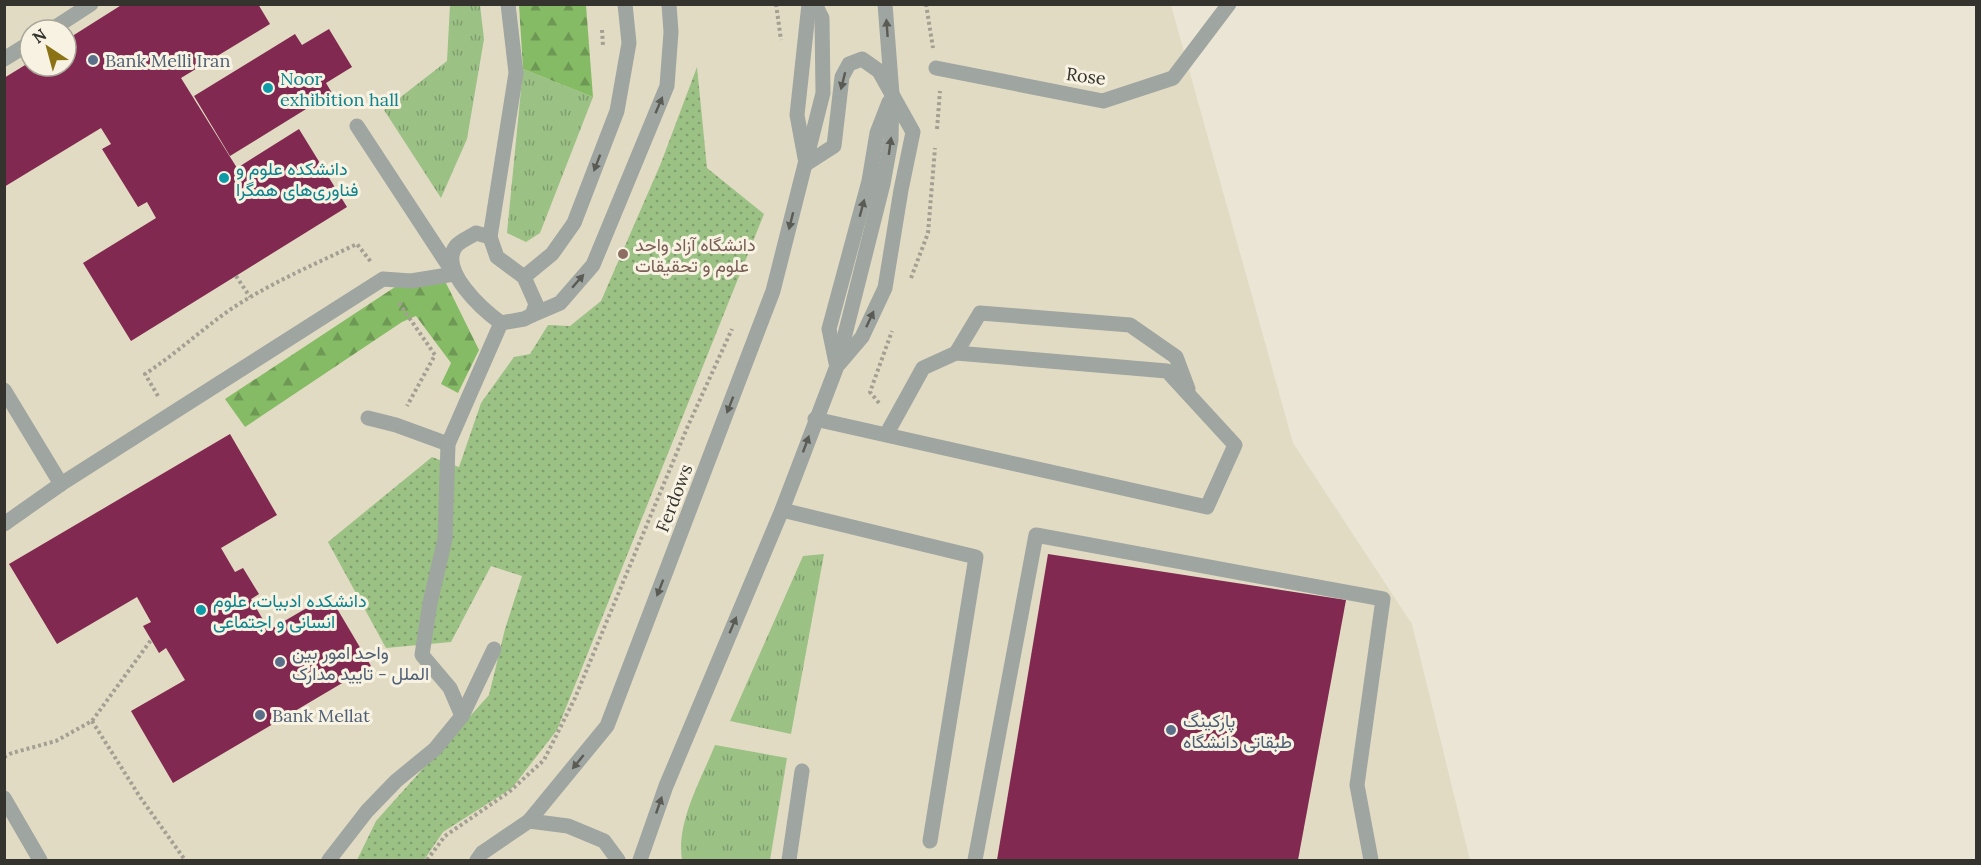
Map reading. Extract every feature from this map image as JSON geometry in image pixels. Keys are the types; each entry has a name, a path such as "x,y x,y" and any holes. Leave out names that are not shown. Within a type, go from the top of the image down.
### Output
{"street":[{"path":"70,18 92,4"},
{"path":"507,4 516,73 490,237 497,257 524,277 536,304 532,315"},
{"path":"524,277 552,254 574,224 617,111 629,43 625,4"},
{"path":"357,126 454,274 487,313 501,323 524,319 560,303 593,265 667,86 671,32 669,4"},
{"path":"809,4 797,115 806,164 834,146 842,77 849,64 862,59 879,71 913,132 885,288 862,337 837,366"},
{"name":"Ferdows","path":"477,861 482,853 529,821 607,726 773,291 823,93 822,18 815,4"},
{"path":"640,861 666,786 782,510 837,366 883,184 891,140 892,94 885,4"},
{"path":"1212,28 1219,4"},
{"name":"Rose","path":"936,68 1103,101 1173,78 1229,4"},
{"path":"4,59 18,50"},
{"path":"454,274 450,260 456,245 476,233 490,237"},
{"path":"4,524 61,484 383,279 411,281 454,274"},
{"path":"956,353 980,313 1130,325 1176,357 1191,398"},
{"path":"462,716 450,688 422,655 430,603 445,539 448,444 501,323"},
{"path":"815,419 886,435 1207,507 1234,445 1167,371 956,353 923,368 886,435"},
{"path":"4,390 61,484"},
{"path":"368,418 396,425 448,444"},
{"path":"782,510 976,557 930,841"},
{"path":"975,861 1036,535 1383,599 1357,785 1371,861"},
{"path":"329,861 367,811 396,781 435,749 462,716 494,649"},
{"path":"789,861 802,771"},
{"path":"4,798 40,861"},
{"path":"529,821 568,826 604,841 618,861"}],"path":[{"path":"776,4 782,48"},
{"path":"602,26 604,57"},
{"path":"170,415 145,374 164,362 231,309 271,284 357,244 383,279"},
{"path":"236,276 250,297"},
{"path":"396,425 435,355 398,301"},
{"path":"427,861 444,836 509,792 544,760 575,698 687,428 734,324"},
{"path":"4,757 56,741 92,721 151,640"},
{"path":"92,721 140,797 185,861"}],"shaded area":[{"name":"دانشگاه آزاد واحد علوم و تحقیقات","path":"5,4 1171,5 1293,443 1412,624 1470,860 5,860"}],"green space":[{"path":"450,5 480,5 484,39 467,139 441,198 384,110 447,61"},
{"path":"519,5 586,5 593,97 523,69"},
{"path":"697,67 707,168 764,214 557,730 512,788 443,832 424,860 357,860 376,821 489,695 505,629 522,576 491,566 451,642 386,648 328,542 432,457 459,467 481,403 514,357 530,354 548,325 570,326 601,301 661,163"},
{"path":"523,69 593,97 540,233 526,242 507,233"},
{"path":"445,281 479,350 458,393 441,384 451,363 416,316 402,322 245,427 225,399 395,287"},
{"path":"824,554 791,734 730,721 803,556"},
{"path":"715,745 787,758 770,860 682,860 681,846 686,816"}],"building":[{"name":"دانشکده علوم و فناوری‌های همگرا","path":"123,4 258,4 270,24 181,78 237,168 299,129 347,207 131,341 83,263 156,218 147,202 138,207 102,149 111,144 101,128 4,187 4,78 18,69 18,78 78,78 78,32"},
{"name":"Noor exhibition hall","path":"329,29 352,67 326,83 332,93 230,156 194,96 295,34 302,45"},
{"name":"دانشکده ادبیات، علوم انسانی و اجتماعی","path":"230,434 277,515 221,548 235,572 243,568 259,594 251,599 269,630 329,595 371,666 173,783 131,711 185,680 166,648 159,653 143,626 151,622 137,597 57,644 9,564"},
{"name":"پارکینگ طبقاتی دانشگاه","path":"1048,554 1346,600 1298,860 997,860"}],"place":[{"name":"Bank Melli Iran","path":"93,60"},
{"name":"Noor exhibition hall","path":"268,88"},
{"name":"دانشکده علوم و فناوری‌های همگرا","path":"224,178"},
{"name":"دانشگاه آزاد واحد علوم و تحقیقات","path":"623,254"},
{"name":"دانشکده ادبیات، علوم انسانی و اجتماعی","path":"201,610"},
{"name":"واحد امور بین الملل - تایید مدارک","path":"280,662"},
{"name":"Bank Mellat","path":"260,715"},
{"name":"پارکینگ طبقاتی دانشگاه","path":"1171,730"}]}
